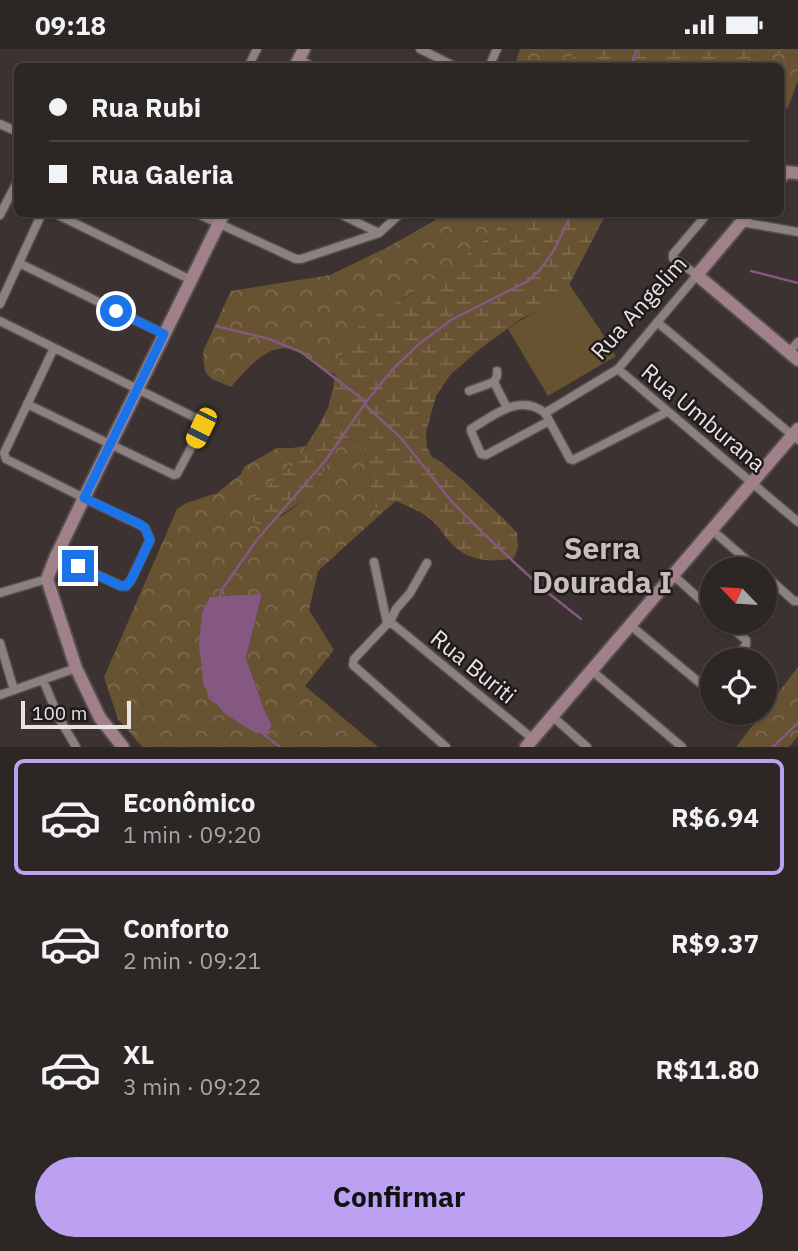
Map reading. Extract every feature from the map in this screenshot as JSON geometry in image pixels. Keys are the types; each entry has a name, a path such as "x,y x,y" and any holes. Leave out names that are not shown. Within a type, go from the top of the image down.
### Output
{"street":[{"path":"426,50 449,63"},
{"path":"0,215 14,188"},
{"path":"0,303 41,217"},
{"path":"62,217 191,280"},
{"path":"346,217 379,233"},
{"path":"123,747 100,718 76,668 47,579 221,219 296,259 379,233 397,217"},
{"path":"705,217 673,254 673,258 795,351"},
{"path":"745,218 798,233"},
{"name":"Rua Angelim","path":"507,408 471,429 481,454 486,455 618,369 745,218"},
{"path":"19,263 164,334"},
{"path":"0,321 200,420 203,424 185,462 174,475 27,404"},
{"path":"529,743 796,435 657,322"},
{"path":"54,348 4,453 6,459 145,528 150,540 128,584 121,586 56,556"},
{"name":"Rua Umburana","path":"618,369 798,522"},
{"path":"469,391 494,381 497,371"},
{"path":"494,381 507,408 517,404 539,408 573,460 667,412"},
{"path":"712,530 743,557"},
{"path":"374,562 389,623"},
{"path":"427,563 389,623 352,664 446,747"},
{"path":"673,575 700,599"},
{"path":"0,593 47,579"},
{"path":"777,586 794,601 798,601"},
{"name":"Rua Buriti","path":"389,623 529,743"},
{"path":"630,625 700,680"},
{"path":"738,634 746,641 743,648"},
{"path":"0,643 15,690"},
{"path":"0,695 76,668"},
{"path":"592,670 682,747"},
{"path":"43,680 76,747"},
{"path":"552,716 587,747"}],"green space":[{"path":"520,49 573,49 572,63 515,63"},
{"path":"573,49 798,49 798,55 765,52 738,63 572,63"},
{"path":"765,52 798,55 798,80 788,108 784,107 784,63 739,63"},
{"path":"438,217 508,217 480,244 429,283 402,299 346,348 335,374 299,351 286,348 276,349 259,358 231,387 212,379 206,373 203,351 231,291 330,275"},
{"path":"508,217 604,217 569,285 550,303 521,319 451,374 436,396 426,432 427,447 432,457 465,482 517,533 518,548 514,558 489,560 473,557 458,550 433,522 418,511 396,501 383,512 374,506 361,442 345,438 334,449 321,477 307,498 266,525 249,520 249,509 258,493 294,465 319,425 328,408 335,374 360,325 429,283 480,244"},
{"path":"569,284 616,356 548,396 508,329 547,305"},
{"path":"344,438 361,442 374,506 383,512 318,571 309,610 334,650 305,686 378,747 142,747 118,719 104,677 177,509 186,503 217,493 241,474 245,466 277,448 306,446 294,465 259,494 254,501 249,520 282,516 307,498 321,477 334,449","holes":["262,594 246,658 264,709 271,723 202,612"]},
{"path":"798,667 798,736 789,747 736,747 753,725 777,725 777,694"}],"shaded area":[{"path":"262,594 246,658 271,727 267,733 255,733 224,713 204,687 199,646 202,612 210,597"}],"waterway":[{"path":"632,63 637,49"},
{"path":"219,598 256,541 326,460 366,402 393,369 419,344 451,320 528,281 554,250 570,217"},
{"path":"751,271 798,283"},
{"path":"216,326 269,339 301,352 366,402"},
{"path":"364,404 401,438 453,503 486,536 542,588 581,619"},
{"path":"208,691 215,702"},
{"path":"773,747 798,723"},
{"path":"262,733 280,747"}],"district":[{"name":"Serra Dourada I","path":"602,564"}],"route":[{"path":"78,566 126,586 150,540 148,532 140,524 84,498 164,334 116,311"}]}
